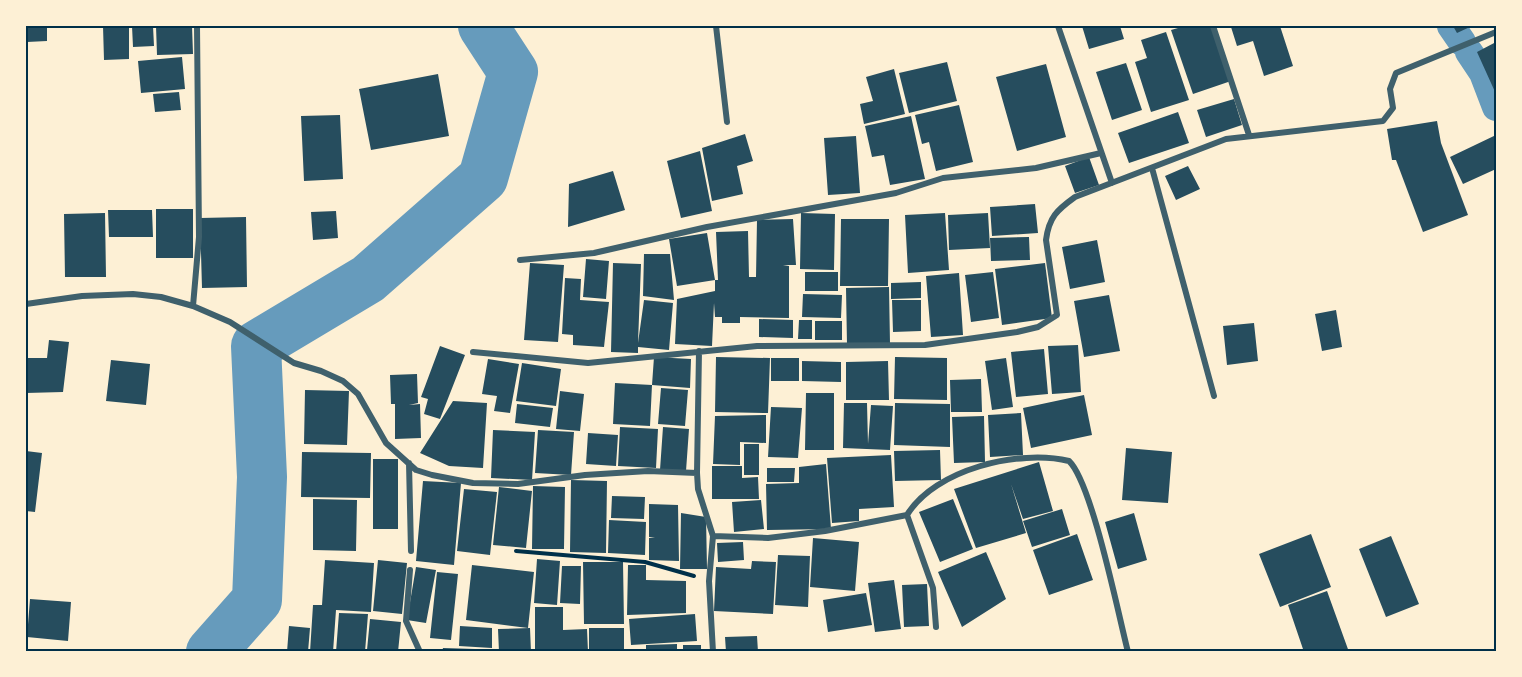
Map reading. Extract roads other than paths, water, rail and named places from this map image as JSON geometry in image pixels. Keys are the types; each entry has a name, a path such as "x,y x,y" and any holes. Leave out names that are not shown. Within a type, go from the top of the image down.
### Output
{"street":[{"path":"193,306 199,237 197,26"},
{"path":"716,26 727,122"},
{"path":"1058,26 1112,183"},
{"path":"1213,26 1249,135"},
{"path":"473,352 588,363 757,346 925,345 1038,327 1057,315 1046,240 1054,212 1076,197 1204,146 1249,135 1383,121 1393,108 1390,89 1396,73 1497,32"},
{"path":"520,260 594,253 708,227 896,193 943,178 1036,168 1101,153"},
{"path":"1152,168 1214,396"},
{"path":"26,304 82,296 133,294 161,297 193,306 230,322 294,363 321,371 343,381 357,394 386,443 416,470 473,483 518,484 622,472 697,473"},
{"path":"699,351 697,473 698,489 713,536 709,581 713,651"},
{"path":"713,536 768,538 825,531 907,515 915,502 952,477 968,470 1033,457 1052,457 1069,461 1080,477 1094,516 1128,651"},
{"path":"409,463 411,552"},
{"path":"907,515 933,588 936,627"},
{"path":"410,570 406,621 420,651"}],"waterway":[{"path":"211,652 257,600 262,477 256,346 368,279 483,178 513,72 483,26"},
{"path":"1451,26 1462,42"},
{"path":"1469,52 1483,73 1496,107"}]}
